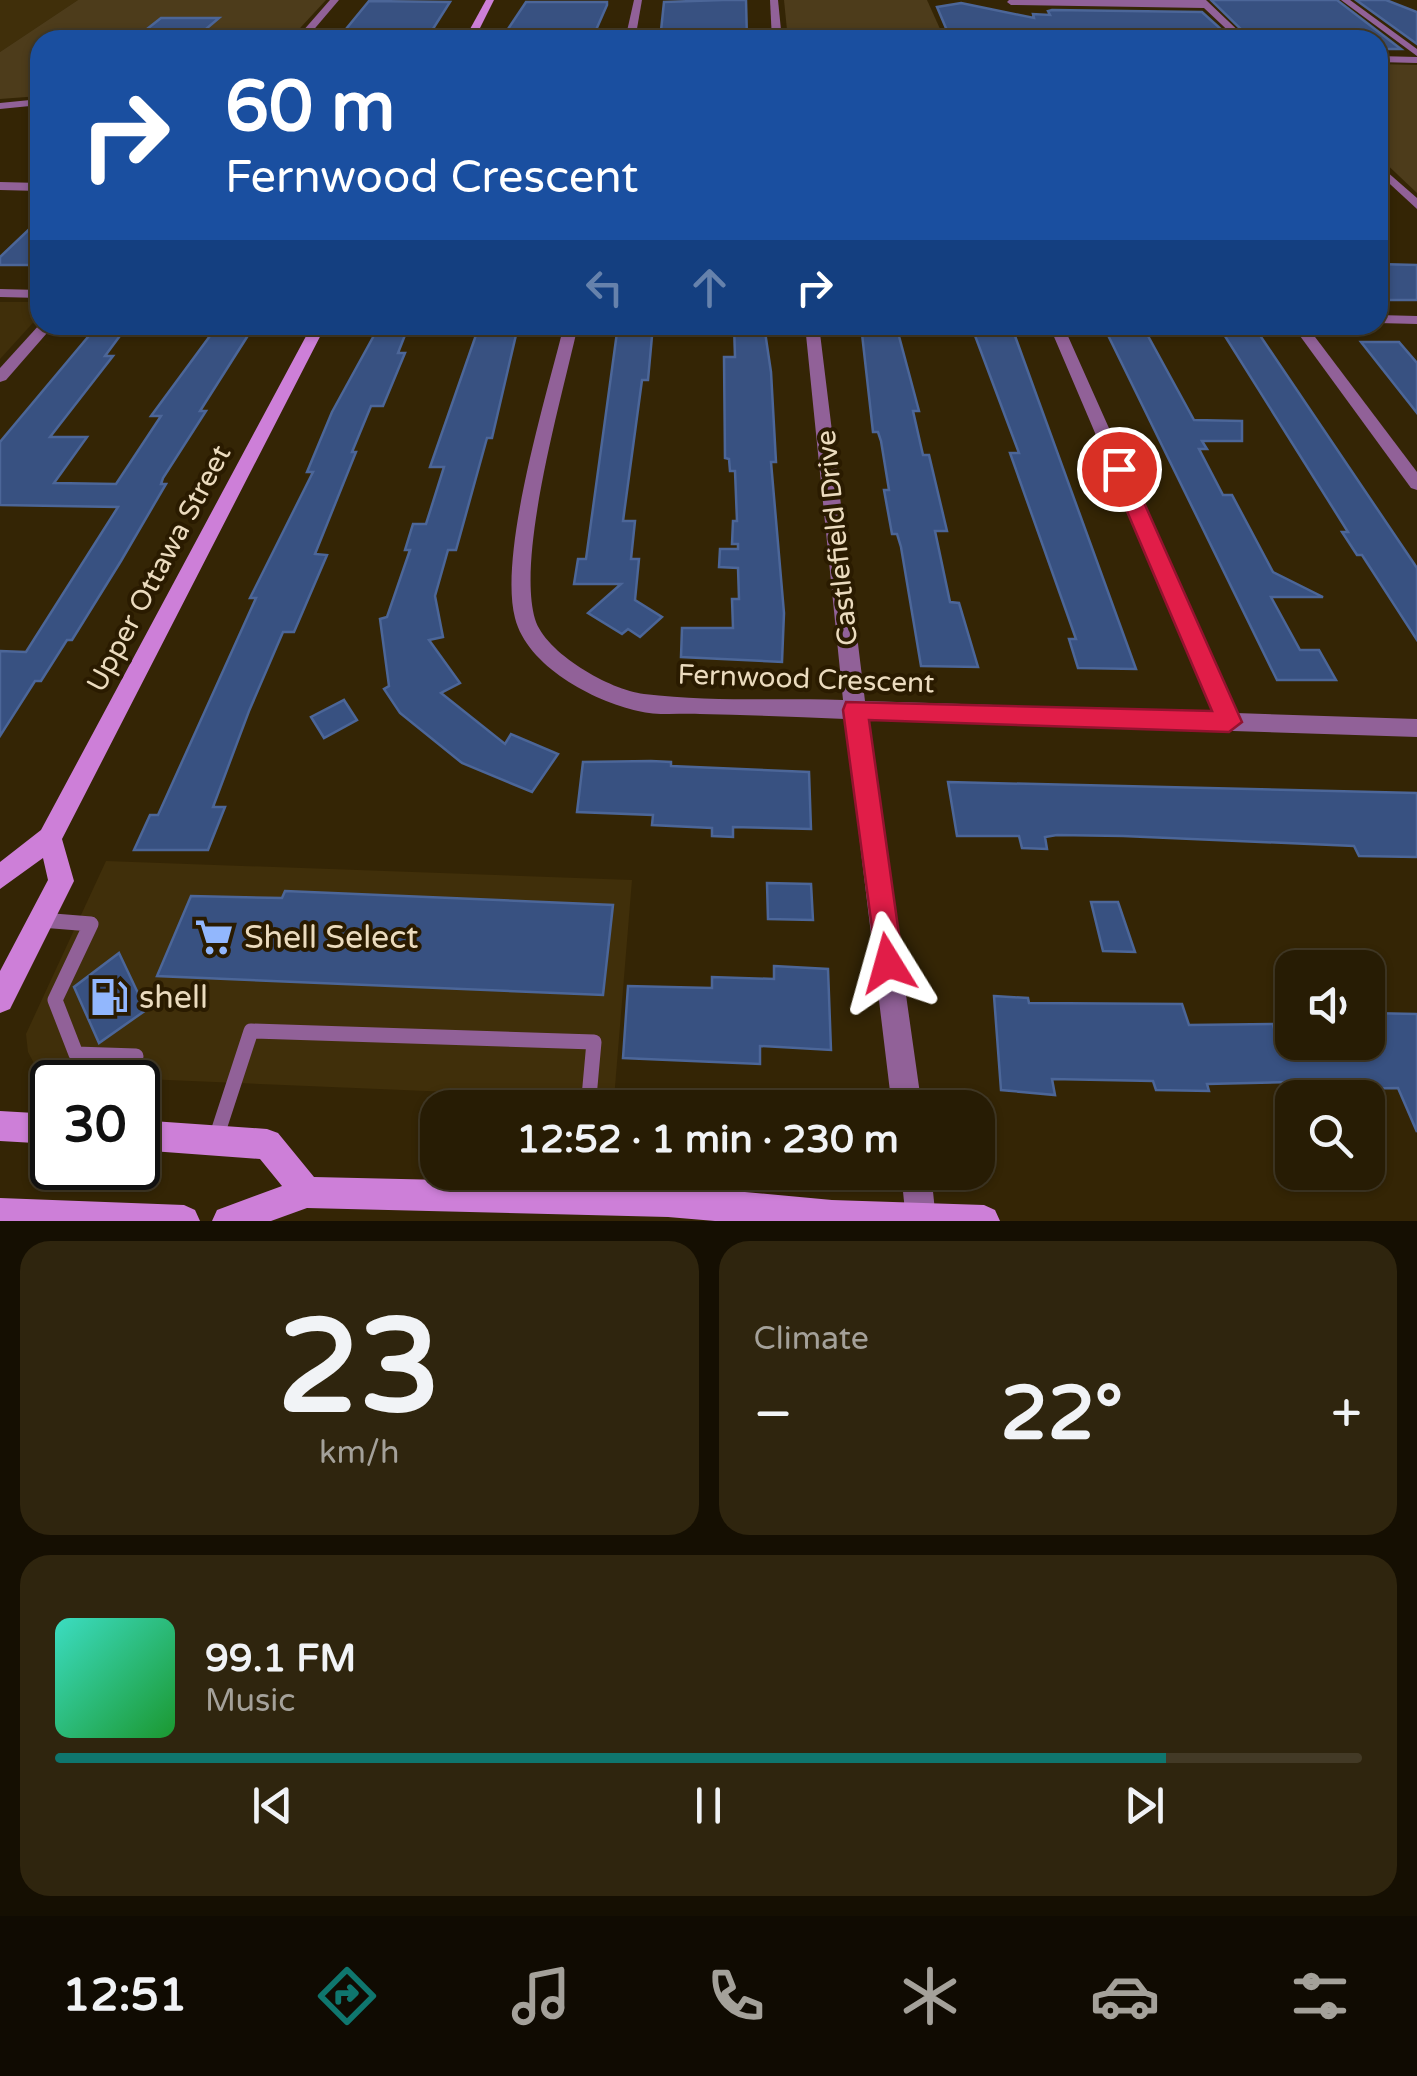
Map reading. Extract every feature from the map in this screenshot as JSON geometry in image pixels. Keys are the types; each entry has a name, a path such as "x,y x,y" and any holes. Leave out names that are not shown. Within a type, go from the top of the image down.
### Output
{"main road":[{"path":"474,30 490,0"},
{"name":"Upper Ottawa Street","path":"0,876 50,838 314,335"},
{"path":"0,999 60,881 50,838"},
{"path":"0,1126 30,1128"},
{"path":"160,1136 267,1144 307,1192"},
{"path":"228,1221 307,1192 420,1190"},
{"path":"624,1190 984,1221"},
{"path":"0,1214 184,1221"}],"street":[{"path":"309,30 335,0"},
{"path":"632,30 638,0"},
{"path":"774,0 776,30"},
{"path":"1345,0 1383,30"},
{"path":"1011,2 1203,2 1232,30"},
{"path":"1388,34 1417,57"},
{"path":"1388,59 1417,57"},
{"path":"0,106 30,103"},
{"path":"1388,177 1417,205"},
{"path":"0,186 30,187"},
{"path":"0,293 30,294"},
{"path":"1388,319 1417,320"},
{"path":"0,377 38,335"},
{"name":"Fernwood Crescent","path":"569,335 522,558 525,622 552,656 586,683 640,703 1417,728"},
{"name":"Castlefield Drive","path":"813,335 855,710 905,1090"},
{"path":"1060,335 1229,722"},
{"path":"1306,335 1417,484"},
{"path":"918,1190 922,1218"}],"lane":[{"path":"40,920 91,924 55,1000 76,1054 136,1056 134,1060"},
{"path":"216,1140 251,1031 594,1042 590,1090"}],"shaded area":[{"path":"0,0 78,0 30,30 0,52"},
{"path":"78,0 326,0 298,30 33,30"},
{"path":"784,0 927,0 940,30 787,30"},
{"path":"30,32 30,97 0,99 0,52"},
{"path":"1388,64 1417,65 1417,193 1388,165"},
{"path":"0,302 30,302 30,326 0,359"},
{"path":"106,861 632,880 615,1090 420,1091 160,1080 160,1060 32,1060 26,1034"}],"building":[{"path":"746,0 747,30 661,30 664,2"},
{"path":"1211,0 1337,0 1376,30 1242,30"},
{"path":"1356,0 1386,0 1417,12 1417,44"},
{"path":"369,1 450,2 432,30 345,30"},
{"path":"526,2 607,2 596,30 507,30"},
{"path":"961,3 1034,18 1033,14 1050,15 1048,11 1052,10 1202,12 1222,30 947,30 937,7"},
{"path":"161,18 219,18 205,30 146,30"},
{"path":"1388,39 1401,49 1388,49"},
{"path":"30,228 30,265 0,265 0,257"},
{"path":"1388,264 1417,265 1417,300 1388,300"},
{"path":"90,335 121,335 105,356 113,356 50,437 87,437 54,483 116,484 161,416 151,416 211,335 248,335 200,411 206,411 163,478 161,484 166,484 121,561 72,640 67,640 41,681 35,681 0,736 0,651 26,652 118,507 0,505 0,442"},
{"path":"374,335 405,335 398,353 405,353 383,406 371,406 315,554 327,555 294,632 283,632 249,711 213,807 225,807 208,850 134,850 150,815 158,815 256,598 250,598 313,472 307,472 332,412"},
{"path":"476,335 516,335 492,438 487,438 456,550 448,550 435,596 443,637 429,640 460,683 441,693 505,744 511,734 558,754 532,792 462,763 400,713 384,689 389,686 380,619 387,617 410,550 405,550 413,524 426,524 444,467 430,467"},
{"path":"617,335 652,335 648,380 642,380 623,521 635,521 631,559 639,559 635,600 662,617 640,637 628,629 622,634 588,613 621,584 574,584 578,559 586,559"},
{"path":"734,335 765,335 771,372 776,462 771,462 784,613 782,662 681,657 682,628 733,628 732,599 739,599 738,568 719,567 720,549 738,549 738,544 732,544 733,521 737,521 735,471 730,471 729,459 725,458 724,357 735,357"},
{"path":"862,335 899,335 919,411 913,411 923,455 929,455 947,531 935,531 950,602 959,603 978,667 921,666 901,547 897,534 892,534 884,490 889,490 881,441 878,432 873,432"},
{"path":"975,335 1015,335 1136,669 1078,668 1069,639 1076,639 1010,453 1019,453"},
{"path":"1108,335 1147,335 1194,420 1242,421 1242,441 1202,441 1207,449 1199,449 1223,495 1232,495 1273,572 1323,597 1271,597 1300,650 1319,650 1336,680 1277,680"},
{"path":"1224,335 1260,335 1417,568 1417,640 1362,555 1357,555 1342,532 1348,532"},
{"path":"1361,342 1399,342 1417,363 1417,413"},
{"path":"344,700 357,720 324,738 311,717"},
{"path":"583,762 671,762 671,766 809,772 811,829 733,827 733,837 712,836 712,828 652,825 653,815 577,812"},
{"path":"948,782 1417,793 1417,857 1359,856 1354,846 1123,836 1057,835 1045,837 1047,849 1022,848 1019,836 957,836"},
{"path":"767,883 811,884 813,920 768,919"},
{"path":"285,891 613,905 603,995 157,976 191,896 282,898"},
{"path":"1091,902 1118,902 1135,952 1103,951"},
{"name":"shell","path":"119,953 146,1010 99,1043 74,987"},
{"path":"774,966 828,969 831,1050 760,1046 760,1064 623,1058 628,986 712,988 712,977 774,979"},
{"path":"994,996 1028,998 1029,1003 1182,1004 1189,1025 1273,1024 1275,1060 1385,1060 1385,1013 1417,1014 1417,1132 1398,1088 1385,1088 1385,1080 1207,1084 1209,1091 1156,1090 1153,1081 1052,1079 1055,1095 1001,1090"}],"place":[{"name":"Shell Select","path":"214,937"},
{"name":"shell","path":"109,997"}],"route":[{"path":"888,963 855,710 1229,722 1119,469"}]}
